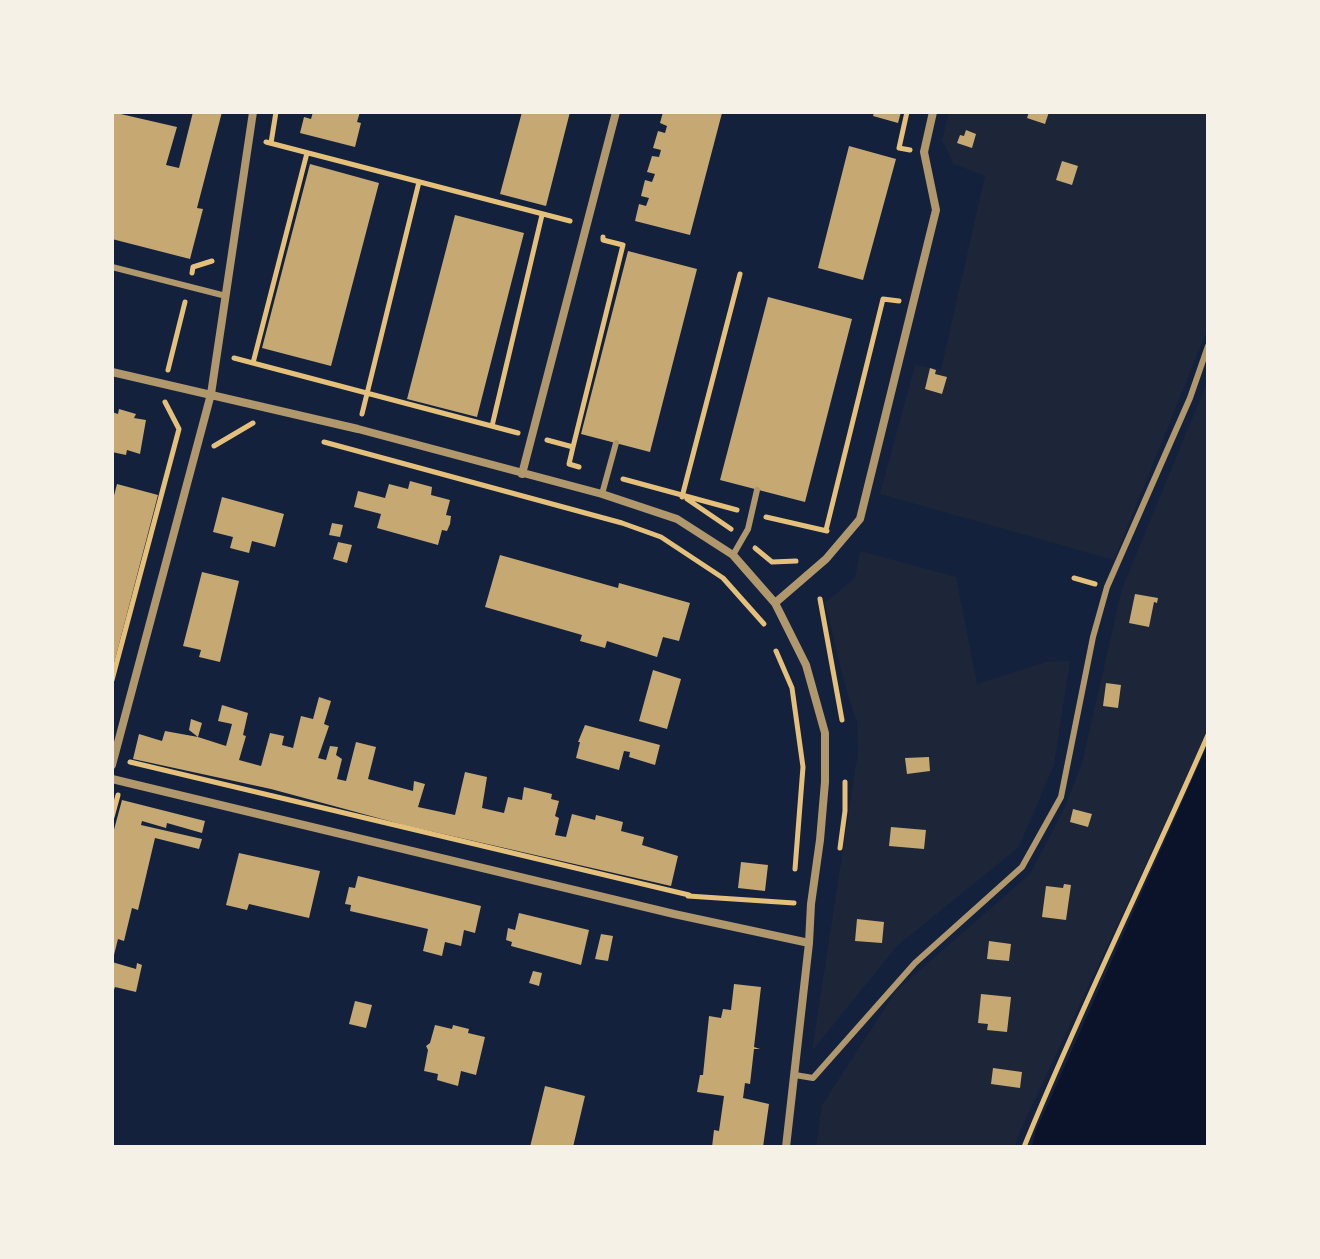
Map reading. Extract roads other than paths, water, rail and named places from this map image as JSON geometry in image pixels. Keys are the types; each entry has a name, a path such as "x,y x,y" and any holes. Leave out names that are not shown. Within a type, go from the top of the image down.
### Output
{"street":[{"path":"112,765 211,394 253,112"},
{"path":"522,474 616,112"},
{"path":"775,603 826,559 860,519 936,210 924,152 933,112"},
{"path":"112,372 358,429 602,494 677,519 733,555 775,603 806,665 825,727 825,782 786,1147"},
{"path":"112,779 674,914 809,943"}],"lane":[{"path":"112,267 226,296"},
{"path":"795,1075 813,1078 915,963 1022,867 1061,797 1093,637 1107,587 1190,398 1208,346"},
{"path":"602,494 616,443"},
{"path":"733,555 748,529 757,490"}]}
